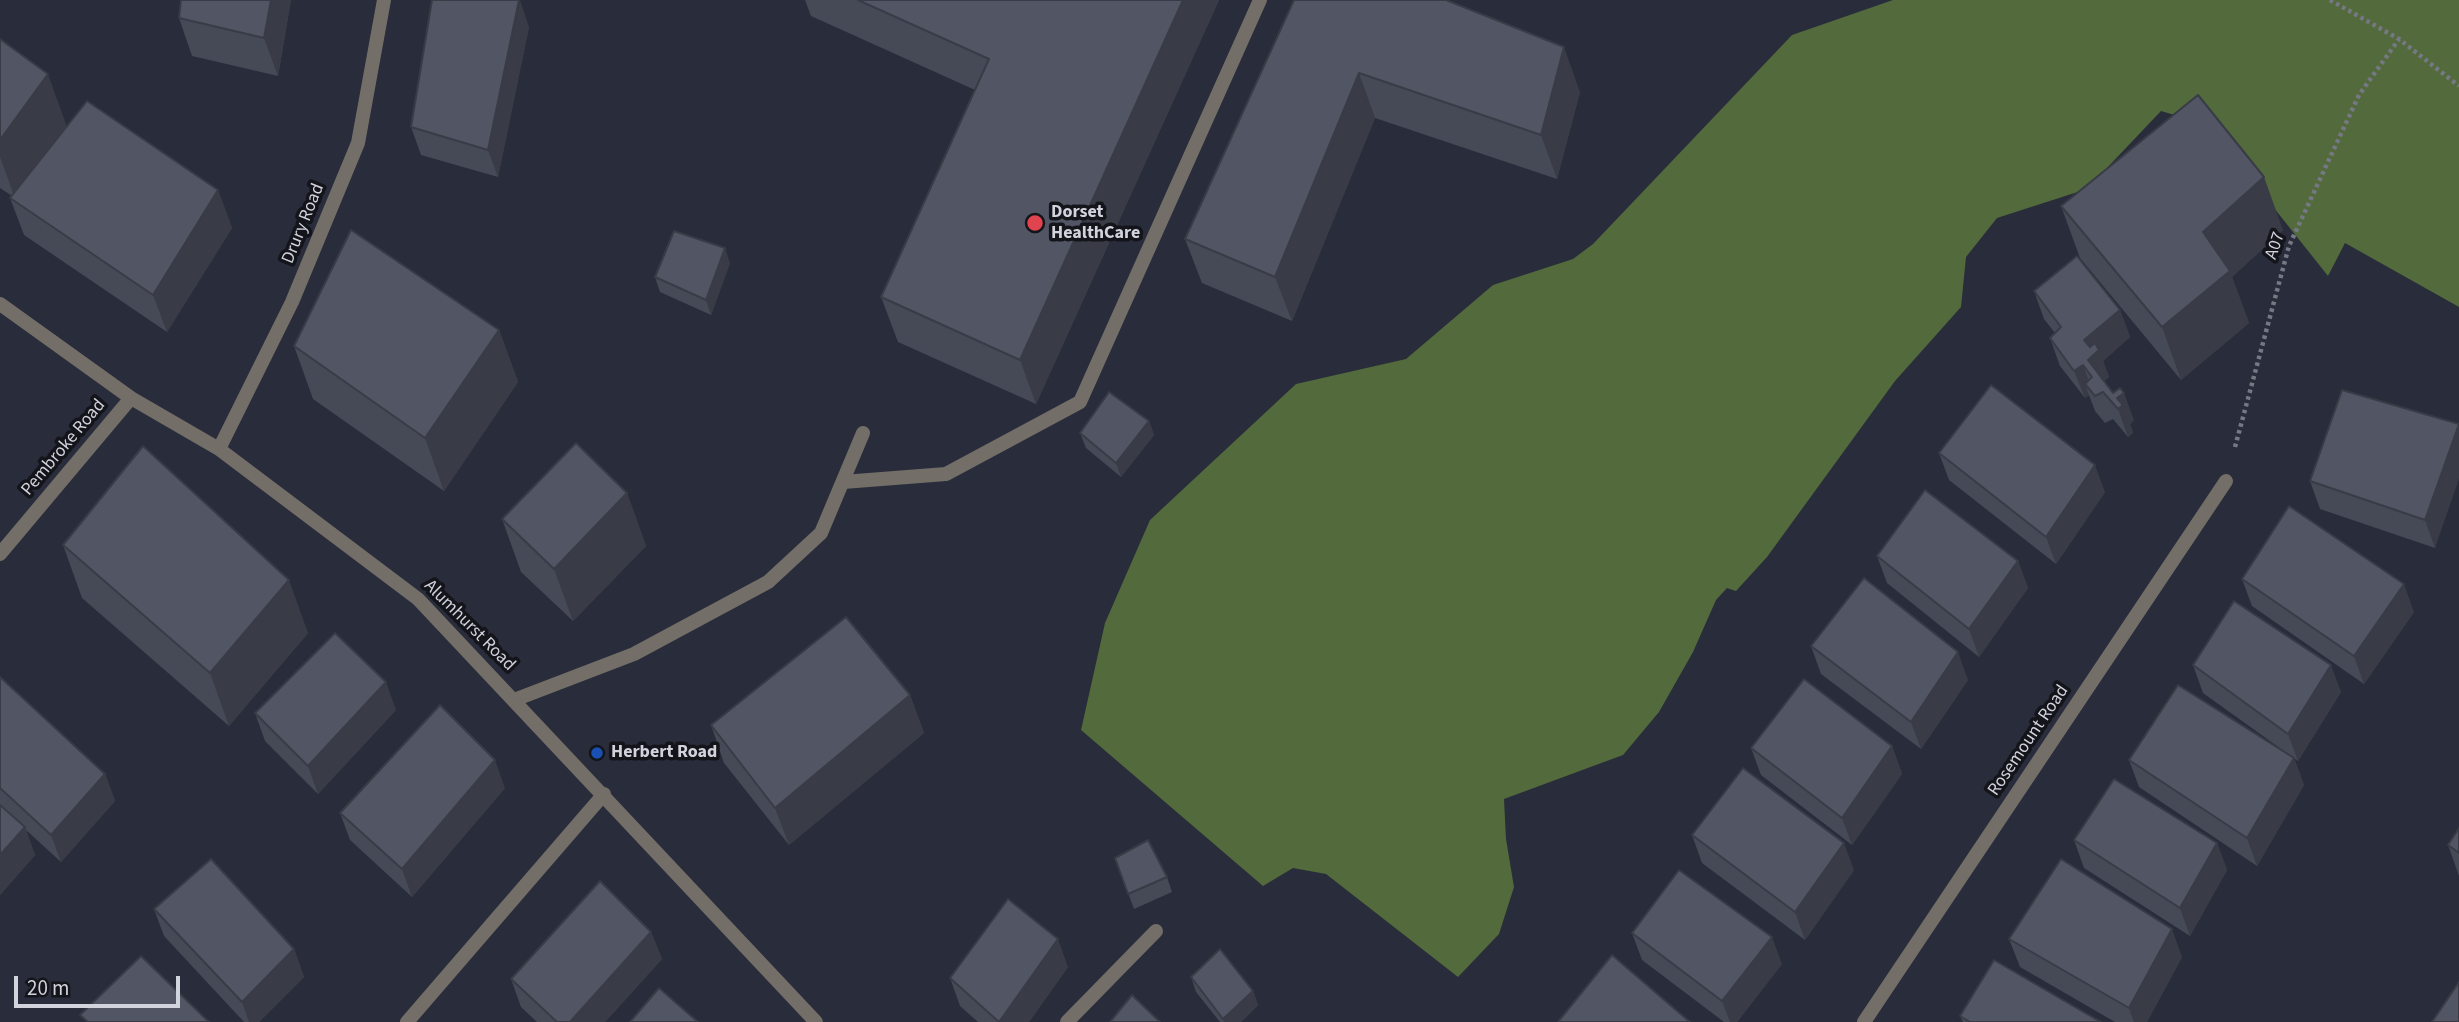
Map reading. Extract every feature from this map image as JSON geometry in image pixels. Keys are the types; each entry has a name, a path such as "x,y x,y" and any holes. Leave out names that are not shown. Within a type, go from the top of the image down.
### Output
{"street":[{"name":"Drury Road","path":"219,449 292,302 358,143 384,0"},
{"path":"843,482 946,474 1080,402 1260,0"},
{"name":"Alumhurst Road","path":"0,304 131,398 219,449 418,599 816,1022"},
{"name":"Pembroke Road","path":"0,554 131,398"},
{"path":"514,700 634,654 768,582 821,533 863,433"},
{"name":"Rosemount Road","path":"1864,1022 2226,481"},
{"path":"407,1022 604,794"},
{"path":"1067,1022 1156,931"}],"path":[{"path":"2330,0 2399,39 2459,86"},
{"name":"A07","path":"2226,481 2289,246 2359,95 2399,39"}],"green space":[{"path":"1893,0 2459,0 2459,307 2345,243 2328,276 2208,125 2161,111 2087,189 1997,218 1966,257 1961,307 1895,381 1767,557 1736,591 1727,588 1716,600 1693,652 1659,712 1623,755 1504,799 1506,839 1514,887 1499,934 1458,977 1326,874 1293,868 1263,886 1081,730 1105,623 1150,520 1296,384 1406,359 1493,285 1573,259 1593,244 1792,35"}],"building":[{"path":"181,0 271,0 264,38 179,18"},
{"path":"432,0 519,0 488,150 411,127"},
{"name":"Dorset HealthCare","path":"858,0 1183,0 1020,360 881,297 989,59"},
{"path":"1294,0 1446,0 1564,47 1541,135 1359,73 1275,277 1185,239"},
{"path":"0,39 48,74 0,140"},
{"path":"2198,95 2264,177 2203,232 2230,271 2162,327 2061,206"},
{"path":"87,101 218,190 153,295 10,198"},
{"path":"351,230 499,330 425,438 294,346"},
{"path":"674,231 725,248 706,300 655,277"},
{"path":"2077,256 2120,310 2084,340 2090,347 2095,343 2099,350 2088,360 2113,393 2120,388 2124,393 2117,398 2123,405 2118,409 2103,392 2095,396 2085,384 2092,377 2083,365 2074,371 2050,338 2061,327 2034,291"},
{"path":"1991,385 2095,465 2046,537 1939,453"},
{"path":"2342,390 2459,424 2425,520 2310,481"},
{"path":"1109,392 1149,421 1116,463 1080,433"},
{"path":"576,443 627,493 554,569 502,519"},
{"path":"143,446 289,580 210,673 63,545"},
{"path":"1925,490 2018,561 1969,629 1877,556"},
{"path":"2289,506 2404,584 2354,656 2242,579"},
{"path":"1864,578 1958,652 1911,722 1811,646"},
{"path":"2234,601 2331,665 2288,734 2193,665"},
{"path":"846,617 910,695 775,808 711,725"},
{"path":"335,633 386,682 308,766 255,713"},
{"path":"0,677 105,774 51,835 0,788"},
{"path":"1804,679 1892,746 1842,818 1751,748"},
{"path":"2178,685 2294,758 2247,838 2129,760"},
{"path":"440,705 495,760 402,869 340,813"},
{"path":"1743,768 1844,843 1795,912 1692,835"},
{"path":"2114,779 2217,843 2180,908 2074,840"},
{"path":"0,805 25,827 0,855"},
{"path":"2459,828 2459,853 2448,845"},
{"path":"1148,840 1167,877 1128,894 1115,858"},
{"path":"211,859 294,949 242,1002 154,909"},
{"path":"2061,859 2172,929 2129,1008 2009,939"},
{"path":"1679,870 1772,937 1722,1001 1632,933"},
{"path":"600,881 651,932 570,1022 557,1022 511,979"},
{"path":"1008,899 1058,939 999,1022 950,978"},
{"path":"1220,949 1253,991 1223,1019 1191,977"},
{"path":"1612,955 1690,1022 1558,1022"},
{"path":"141,956 209,1022 88,1022 80,1015"},
{"path":"1994,960 2101,1022 1970,1022 1960,1016"},
{"path":"2459,982 2459,1022 2432,1022"},
{"path":"659,988 698,1022 630,1022"},
{"path":"1132,995 1160,1022 1110,1022"}],"place":[{"name":"Dorset HealthCare","path":"1035,223"},
{"name":"Herbert Road","path":"597,753"}]}
